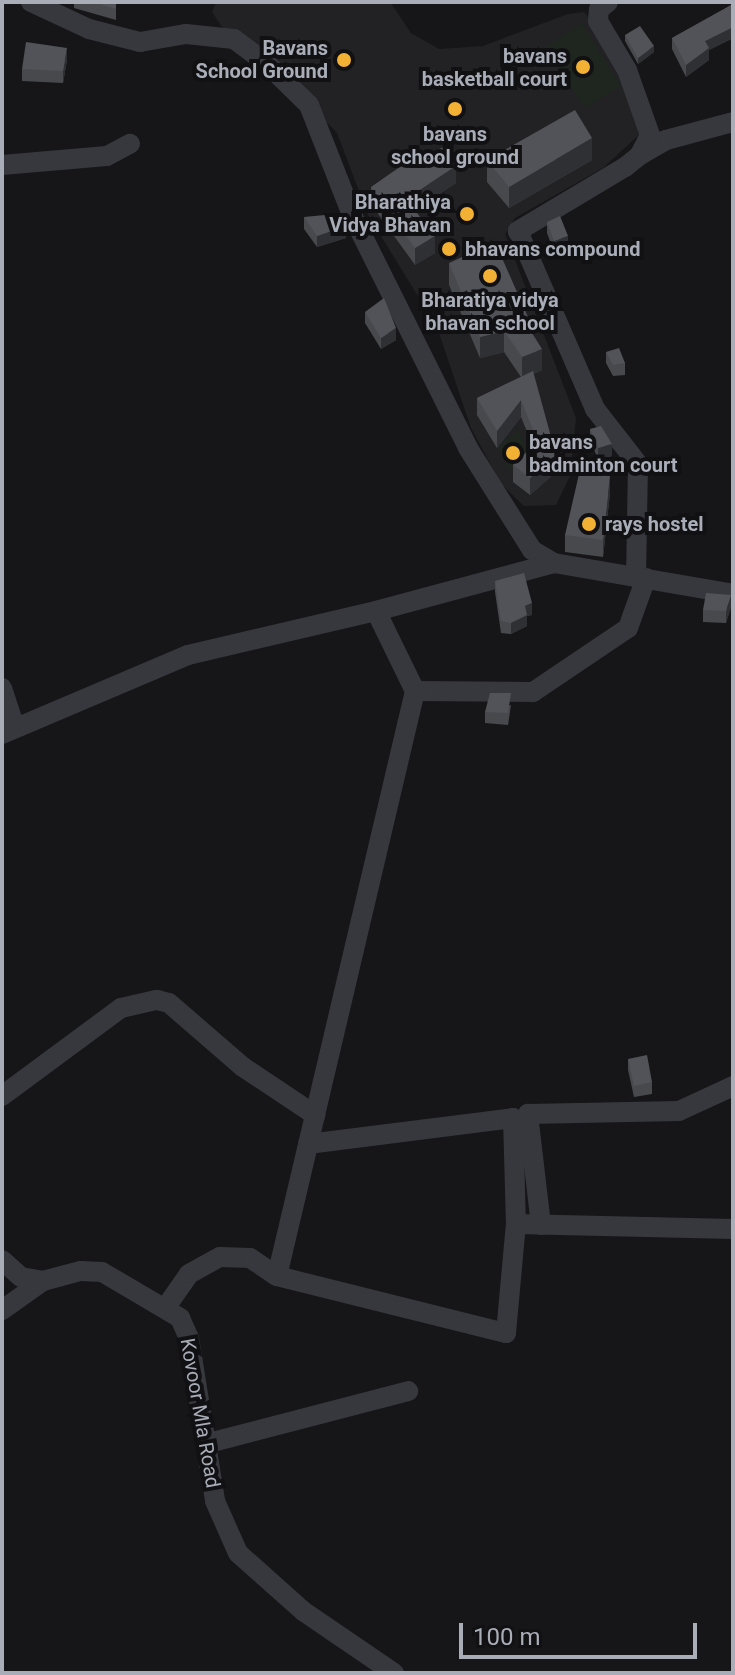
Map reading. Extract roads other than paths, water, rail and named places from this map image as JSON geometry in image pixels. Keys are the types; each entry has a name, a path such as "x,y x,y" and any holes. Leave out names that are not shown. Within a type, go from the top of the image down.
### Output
{"street":[{"path":"31,2 89,29 140,42 186,34 234,39 309,105 353,217 468,448 532,550 554,563 733,594"},
{"path":"608,2 599,9 598,21 650,125 640,155"},
{"path":"415,691 533,692 628,628 641,577 638,464 592,403 518,231 666,140 733,122"},
{"path":"2,165 107,156 130,144"},
{"path":"2,688 9,731 188,655 376,611 554,563"},
{"path":"277,1276 415,691 376,611"},
{"path":"2,1096 121,1008 157,1000 169,1003 243,1067 315,1115"},
{"path":"541,1225 528,1114 679,1111 733,1086"},
{"path":"166,1307 189,1274 220,1257 250,1258 277,1276 506,1333 516,1224 513,1118 308,1144"},
{"path":"516,1224 733,1229"},
{"path":"2,1260 21,1277 43,1281"},
{"name":"Kovoor Mla Road","path":"43,1281 102,1272 180,1318 189,1338 215,1501 238,1553 303,1611 394,1673"},
{"path":"2,1310 43,1281"},
{"path":"205,1444 408,1391"}],"place":[{"name":"Bavans School Ground","path":"344,60"},
{"name":"bavans basketball court","path":"583,67"},
{"name":"bavans school ground","path":"455,109"},
{"name":"Bharathiya Vidya Bhavan","path":"467,214"},
{"name":"bhavans compound","path":"449,249"},
{"name":"Bharatiya vidya bhavan school","path":"490,276"},
{"name":"bavans badminton court","path":"513,453"},
{"name":"rays hostel","path":"589,524"}]}
